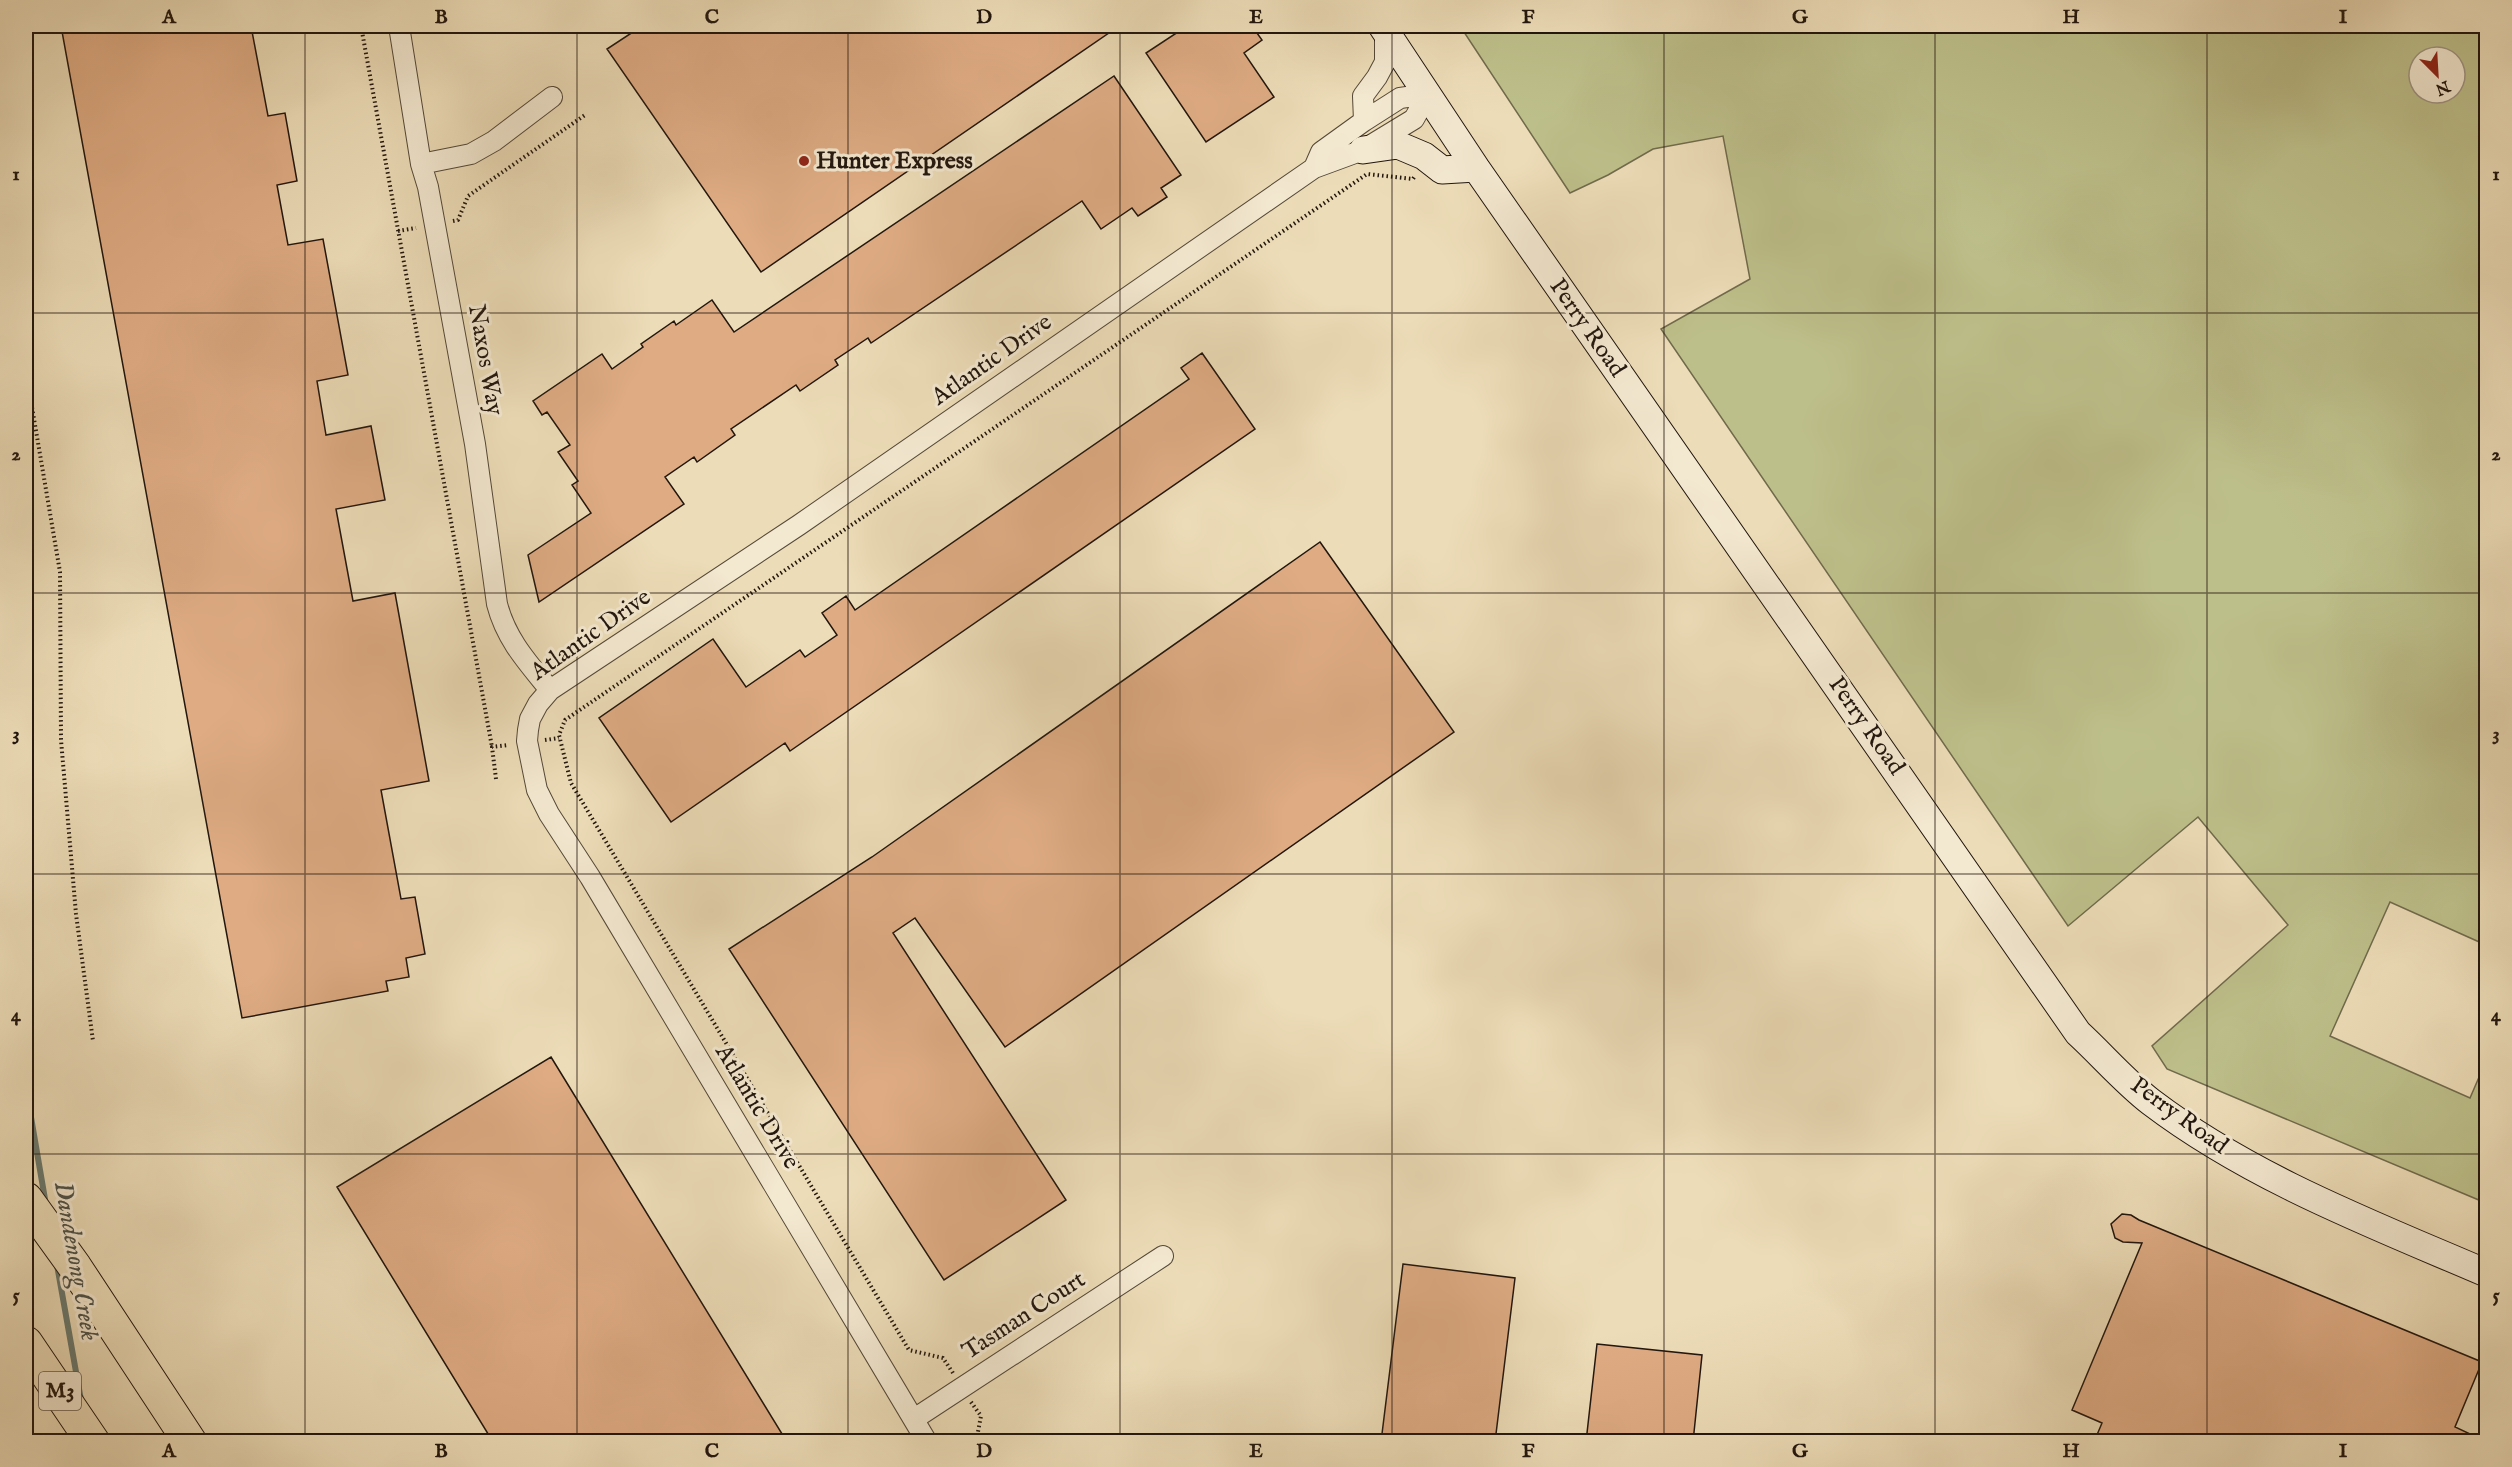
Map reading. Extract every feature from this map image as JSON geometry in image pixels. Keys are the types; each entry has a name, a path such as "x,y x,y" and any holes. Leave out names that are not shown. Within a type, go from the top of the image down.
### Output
{"highway":[{"path":"26,1199 75,1267 190,1442"},
{"name":"M3","path":"26,1343 93,1442"}],"main road":[{"name":"Perry Road","path":"1384,28 1476,168 2078,1033 2150,1101 2248,1165 2366,1221 2487,1273"},
{"path":"1363,150 1398,145 1424,156 1442,170 1476,168"}],"street":[{"name":"Naxos Way","path":"399,26 421,164 435,225 475,444 502,626 550,690"},
{"path":"1364,121 1363,96 1377,77 1384,62 1384,28"},
{"name":"Atlantic Drive","path":"1314,168 1321,152 1364,121 1400,98 1428,94"},
{"name":"Atlantic Drive","path":"927,1442 590,877 549,814 537,790 527,741 530,719 538,704 550,690 809,518 1314,168 1363,150 1414,118 1428,94"},
{"path":"421,164 471,154 494,141 552,97"},
{"name":"Tasman Court","path":"914,1419 1163,1256"}],"path":[{"path":"361,26 492,747"},
{"path":"398,231 458,220 468,196 585,115"},
{"path":"976,1442 981,1416 943,1358 909,1350 571,783 559,735 565,720 1367,174 1413,179 1424,156"},
{"path":"26,372 60,572 61,740 76,914 93,1041"}],"green space":[{"path":"1460,26 2486,26 2486,945 2390,902 2330,1036 2470,1098 2486,1061 2486,1203 2167,1069 2152,1046 2288,925 2198,817 2068,926 1661,329 1750,279 1723,136 1653,149 1608,175 1570,193"}],"building":[{"path":"61,26 251,26 268,116 285,113 297,181 277,185 288,245 323,239 348,375 317,381 326,435 371,426 385,500 336,509 353,601 395,593 429,781 381,790 401,899 415,897 425,954 406,958 409,977 386,981 388,991 242,1018"},
{"name":"Hunter Express","path":"642,26 1119,26 761,272 607,49"},
{"path":"1187,26 1252,26 1262,40 1244,53 1274,97 1206,142 1146,53"},
{"path":"1114,76 1181,175 1161,188 1167,197 1138,216 1132,208 1101,229 1082,201 871,343 868,338 835,360 838,365 800,391 796,385 731,429 735,435 697,462 694,457 665,477 684,504 539,602 528,555 591,513 572,485 578,481 558,452 570,445 547,412 542,415 533,401 602,354 612,369 643,347 641,344 674,321 676,325 712,300 734,332"},
{"path":"1202,353 1255,429 790,751 785,743 671,822 599,718 713,639 746,687 800,650 805,657 837,635 822,613 846,596 855,610 1189,379 1181,368"},
{"path":"1320,542 1454,732 1005,1047 915,918 893,933 1066,1200 944,1280 729,949 872,857"},
{"path":"551,1057 787,1442 493,1442 337,1187"},
{"path":"2122,1214 2131,1215 2482,1362 2455,1427 2487,1442 2094,1442 2102,1423 2072,1410 2142,1243 2123,1242 2115,1238 2111,1224"},
{"path":"1403,1264 1515,1278 1495,1442 1381,1442"},
{"path":"1597,1344 1702,1355 1693,1442 1586,1442"}],"waterway":[{"name":"Dandenong Creek","path":"26,1088 46,1205"},
{"name":"Dandenong Creek","path":"57,1265 81,1400"}],"place":[{"name":"Hunter Express","path":"804,161"}]}
